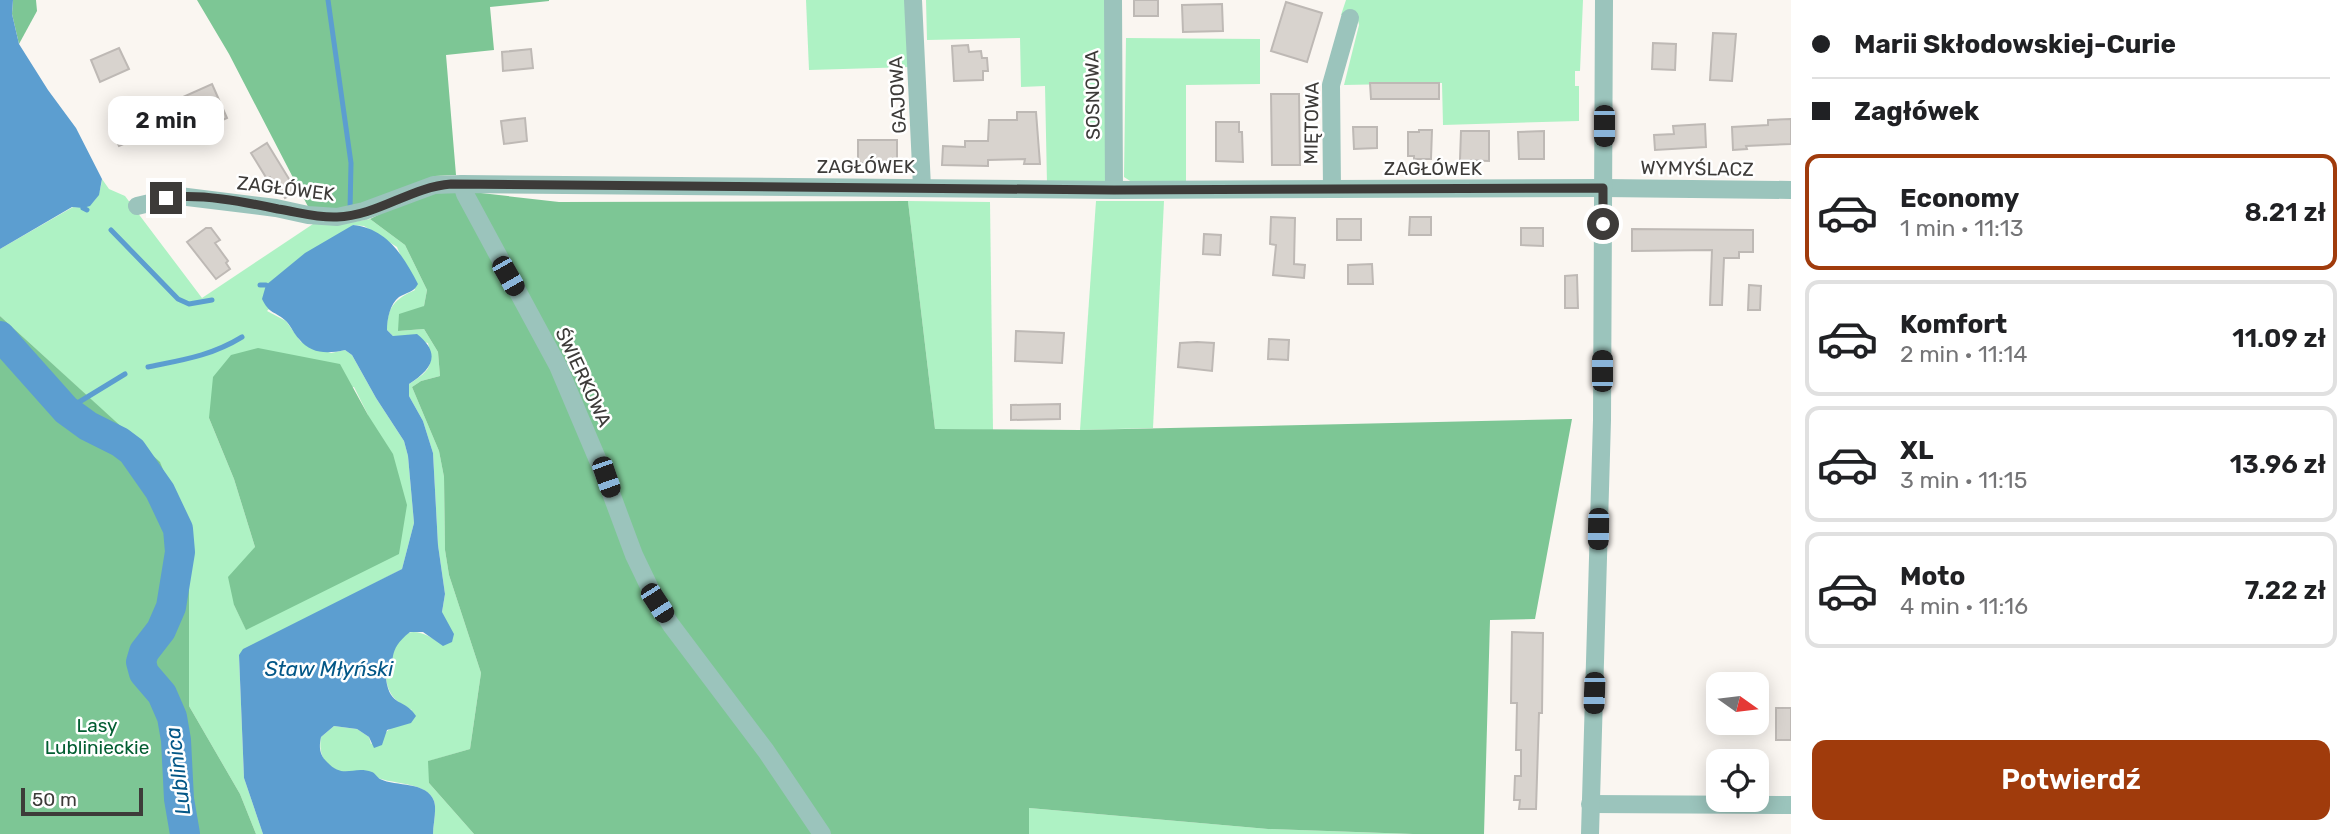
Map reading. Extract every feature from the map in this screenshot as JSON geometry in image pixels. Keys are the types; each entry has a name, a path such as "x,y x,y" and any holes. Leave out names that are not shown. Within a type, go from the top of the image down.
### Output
{"street":[{"name":"GAJOWA","path":"913,0 922,187"},
{"name":"SOSNOWA","path":"1113,0 1114,190"},
{"path":"1590,834 1602,420 1604,0"},
{"name":"MIĘTOWA","path":"1332,188 1331,85 1350,18"},
{"name":"ZAGŁÓWEK","path":"137,206 179,196 337,217 365,212 434,185 462,184 1114,190 1603,188"},
{"name":"ŚWIERKOWA","path":"462,184 576,404 634,555 657,603 766,751 822,834"},
{"name":"WYMYŚLACZ","path":"1603,188 1791,190"},
{"path":"1590,804 1791,805"}],"green space":[{"path":"13,0 36,0 37,11 19,44 12,14"},
{"path":"197,0 549,1 490,7 494,50 446,55 456,175 435,176 316,222 229,54"},
{"path":"806,0 908,0 911,67 809,70"},
{"path":"926,0 1108,0 1110,176 1102,184 1047,184 1045,86 1021,87 1020,38 927,40"},
{"path":"1346,0 1583,0 1580,71 1575,71 1575,86 1579,86 1579,121 1443,125 1442,83 1344,85 1359,25 1357,15 1341,15"},
{"path":"1126,38 1260,39 1260,84 1186,85 1186,183 1135,184 1124,177"},
{"path":"102,179 109,189 125,196 202,298 316,222 337,225 370,219 405,245 427,290 424,306 398,331 424,329 438,352 440,376 421,381 412,387 439,451 444,477 445,550 449,575 481,673 470,749 429,761 429,783 474,834 433,834 435,805 431,795 419,787 381,779 360,771 337,771 324,760 321,749 321,737 334,726 357,729 369,737 371,744 412,710 394,698 386,679 393,650 400,638 405,634 418,632 443,645 442,612 445,594 438,545 433,453 423,421 409,396 409,384 428,368 430,351 428,343 393,336 387,330 389,315 394,305 415,290 397,247 364,226 353,225 267,311 286,321 301,342 331,353 345,350 352,355 404,441 408,456 414,523 402,569 239,655 244,778 263,834 256,834 240,794 189,706 189,534 160,463 0,316 0,249 73,207 90,204 97,197","holes":["354,387 368,415 246,629 234,605 255,547 234,479 209,418"]},
{"path":"472,192 559,202 908,201 935,429 1080,430 1572,419 1535,619 1490,620 1484,834 1268,829 1029,808 1029,834 474,834 429,783 428,761 470,749 481,673 449,575 445,550 444,477 439,451 412,387 421,381 440,376 438,352 424,329 398,331 399,314 424,306 427,290 405,245 370,219 422,193"},
{"path":"908,201 990,202 993,430 935,429"},
{"path":"1096,201 1164,201 1153,428 1080,430"},
{"name":"Lasy Lublinieckie","path":"0,316 160,462 189,534 189,706 240,794 256,834 0,834"},
{"path":"258,348 340,364 393,454 407,505 399,554 246,630 234,605 228,577 255,547 234,479 209,418 213,377 231,355"},
{"path":"1029,808 1268,829 1412,834 1029,834"}],"water":[{"path":"0,0 13,0 12,14 19,44 76,128 102,179 99,195 90,206 72,207 0,249"},
{"name":"Staw Młyński","path":"353,225 365,227 385,238 400,254 418,284 393,304 387,330 393,336 417,334 430,348 432,355 428,367 409,384 409,396 423,421 433,453 438,545 445,594 442,612 454,634 452,642 443,646 423,632 410,632 397,645 386,679 394,699 412,710 416,716 411,723 387,730 382,745 374,748 369,737 357,729 334,726 321,737 320,750 327,762 339,770 365,770 380,779 425,790 435,805 433,834 263,834 244,778 239,655 243,649 402,569 414,523 408,456 404,441 352,355 345,350 326,352 309,348 262,299 266,285 305,253"}],"building":[{"path":"1134,0 1158,0 1158,16 1134,16"},
{"path":"1286,2 1322,13 1307,62 1271,51"},
{"path":"1222,4 1223,31 1183,32 1182,5"},
{"path":"1713,33 1736,34 1732,81 1710,80"},
{"path":"1653,43 1676,44 1675,70 1652,69"},
{"path":"968,45 969,52 981,51 982,58 987,58 988,71 983,71 983,80 954,81 952,46"},
{"path":"119,48 129,69 100,82 91,60"},
{"path":"531,49 533,68 503,71 502,52"},
{"path":"1370,83 1439,83 1439,99 1371,99"},
{"path":"212,84 227,118 190,135 174,101"},
{"path":"1271,94 1299,94 1300,165 1272,165"},
{"path":"151,109 159,129 119,146 110,127"},
{"path":"1017,112 1036,112 1040,164 1024,164 1025,159 988,160 988,166 942,165 943,146 965,147 965,141 988,141 989,120 1017,120"},
{"path":"525,118 527,141 504,144 501,121"},
{"path":"1791,119 1791,144 1746,146 1747,149 1733,150 1732,127 1768,125 1768,120"},
{"path":"1216,122 1239,122 1243,162 1216,161"},
{"path":"1705,124 1706,147 1655,150 1654,135 1674,134 1673,126"},
{"path":"1353,127 1377,127 1377,148 1354,149"},
{"path":"1432,130 1431,159 1414,159 1414,156 1408,156 1408,132"},
{"path":"1461,131 1489,131 1489,161 1460,160"},
{"path":"1544,131 1544,159 1519,159 1518,132"},
{"path":"858,140 897,140 897,163 858,163"},
{"path":"267,143 297,192 285,198 270,177 267,179 251,153"},
{"path":"1271,217 1295,218 1294,264 1305,265 1304,278 1273,275 1276,245 1270,244"},
{"path":"1410,217 1431,217 1431,235 1409,235"},
{"path":"1337,219 1361,219 1361,240 1337,240"},
{"path":"206,228 211,228 220,240 215,243 228,261 226,263 230,269 216,279 187,242"},
{"path":"1521,228 1543,228 1543,246 1521,245"},
{"path":"1632,229 1753,230 1753,252 1739,252 1739,258 1724,258 1722,305 1710,305 1712,250 1632,251"},
{"path":"1204,234 1221,235 1220,255 1203,254"},
{"path":"1372,264 1373,284 1348,284 1348,265"},
{"path":"1577,275 1578,308 1565,308 1565,276"},
{"path":"1749,285 1761,286 1760,310 1748,310"},
{"path":"1016,331 1064,333 1062,363 1015,361"},
{"path":"1269,339 1289,340 1288,360 1268,359"},
{"path":"1180,343 1214,343 1212,371 1178,367"},
{"path":"1060,404 1060,419 1011,420 1011,405"},
{"path":"1512,632 1543,633 1542,713 1539,713 1536,809 1519,809 1520,800 1514,800 1515,776 1521,776 1521,750 1516,750 1517,703 1511,703"},
{"path":"1776,708 1791,708 1791,740 1776,740"}],"waterway":[{"path":"328,0 351,163 350,210"},
{"path":"83,208 87,210"},
{"path":"111,230 178,299 189,304 212,300"},
{"path":"260,285 266,285"},
{"name":"Lublinica","path":"0,336 66,410 132,451 160,491 178,529 180,552 171,607 161,630 144,652 141,662 144,673 162,694 172,717 185,834"},
{"path":"148,367 208,353 242,337"},
{"path":"66,410 125,374"}],"route":[{"path":"166,198 199,198 337,217 365,212 434,185 451,184 1114,190 1603,188 1603,224"}]}
